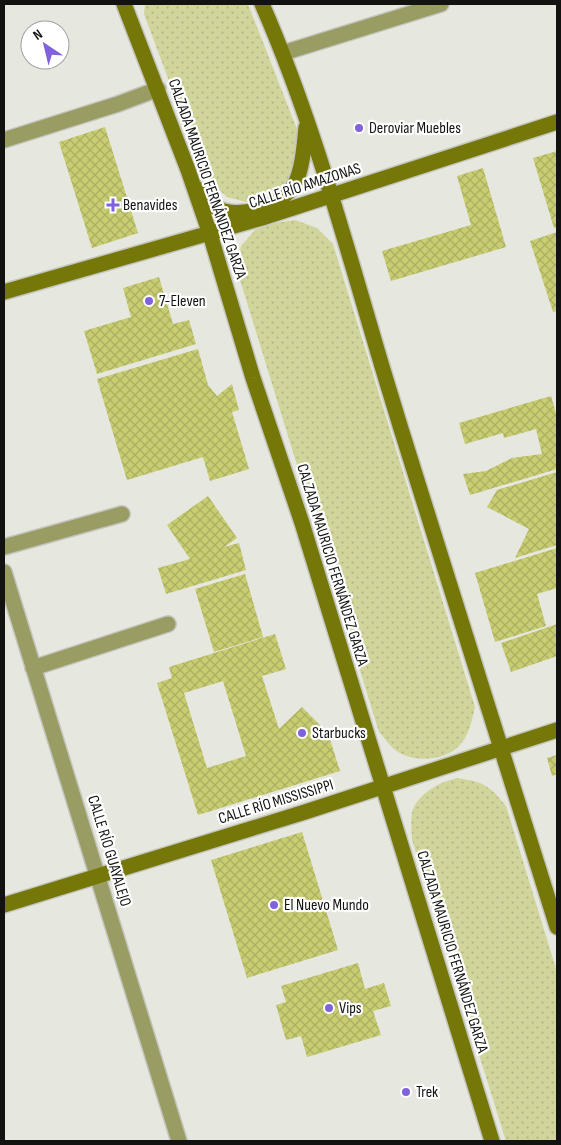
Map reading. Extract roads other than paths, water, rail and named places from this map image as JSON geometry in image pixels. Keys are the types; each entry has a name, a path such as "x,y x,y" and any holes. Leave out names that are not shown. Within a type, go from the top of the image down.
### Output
{"main road":[{"name":"CALZADA MAURICIO FERNÁNDEZ GARZA","path":"124,4 158,89 210,234 253,378 302,523 492,1141"},
{"path":"262,4 283,53 332,196 384,373 557,927"},
{"name":"CALLE RÍO AMAZONAS","path":"4,292 210,234 557,122"},
{"path":"188,170 202,196 213,207 227,212 244,214 259,210 282,198 294,186 300,172 307,124"},
{"name":"CALLE RÍO MISSISSIPPI","path":"4,905 383,787 557,730"}],"street":[{"path":"283,53 441,4"},
{"path":"4,140 118,104 158,89"},
{"path":"4,547 122,514"},
{"name":"CALLE RÍO GUAYALEJO","path":"4,572 7,600 33,668 179,1141"},
{"path":"33,668 168,624"}],"place":[{"name":"Deroviar Muebles","path":"359,128"},
{"name":"Benavides","path":"113,205"},
{"name":"7-Eleven","path":"149,301"},
{"name":"Starbucks","path":"302,733"},
{"name":"El Nuevo Mundo","path":"274,905"},
{"name":"Vips","path":"329,1008"},
{"name":"Trek","path":"406,1092"}]}
